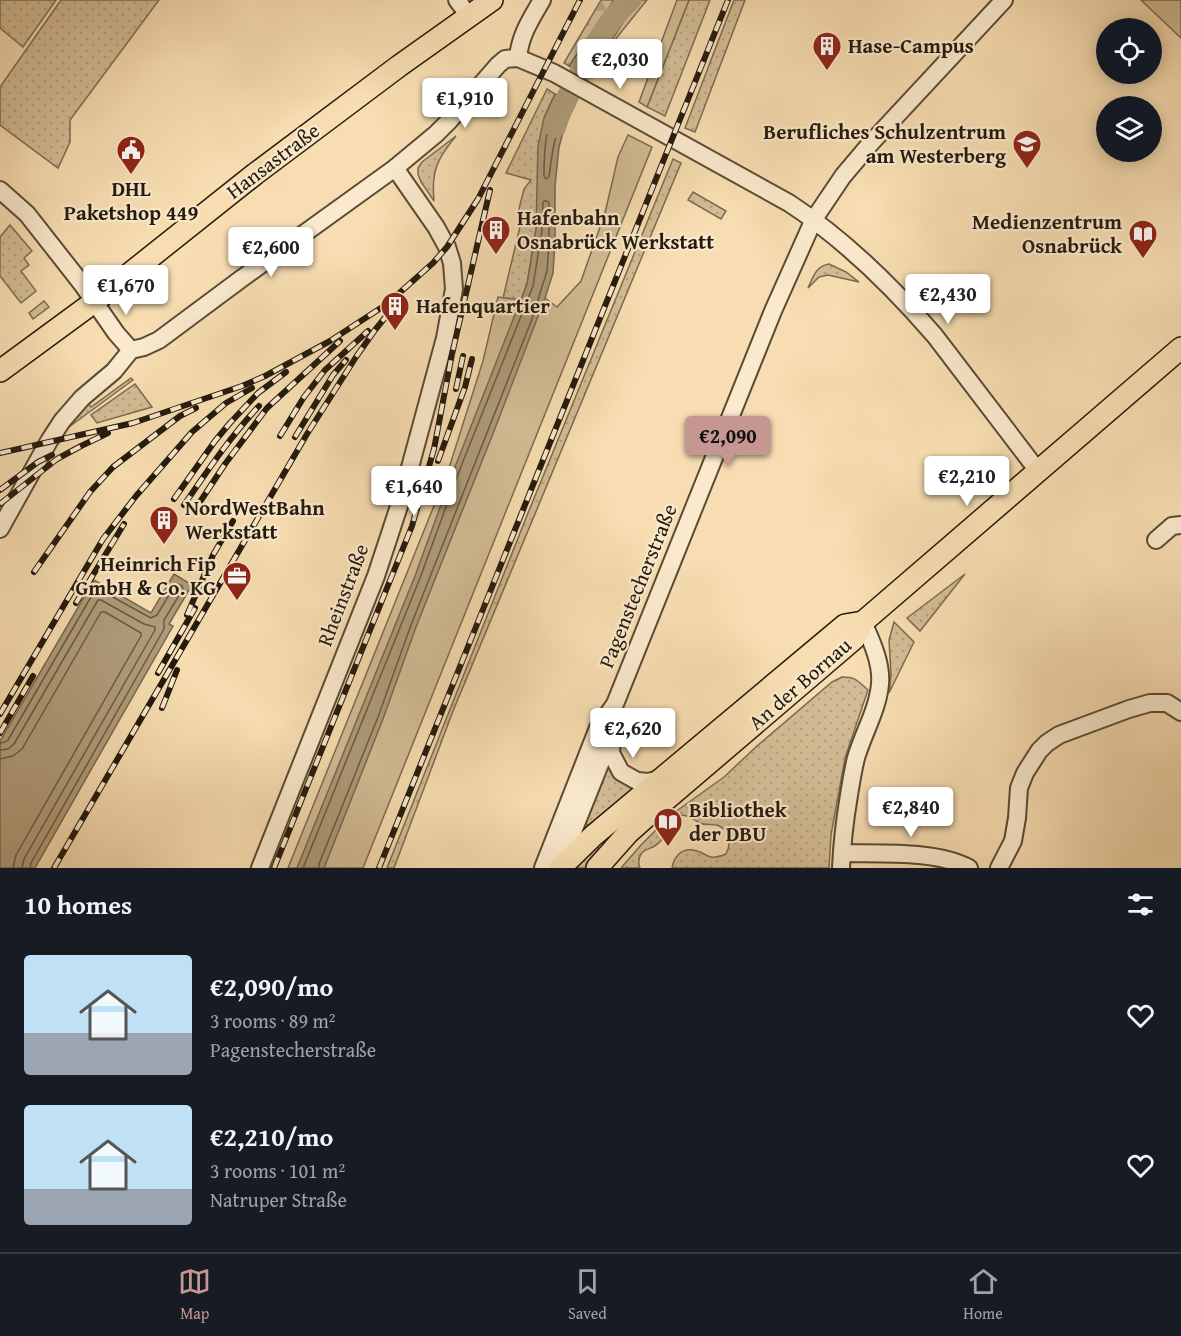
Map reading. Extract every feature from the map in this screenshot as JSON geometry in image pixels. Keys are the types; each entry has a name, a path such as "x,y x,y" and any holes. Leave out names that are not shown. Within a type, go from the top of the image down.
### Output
{"main road":[{"name":"Hansastraße","path":"0,371 94,302 255,174 399,66 463,8 492,0"},
{"path":"863,622 1181,348"},
{"name":"An der Bornau","path":"559,868 593,836 845,626 863,622"},
{"name":"An der Bornau","path":"597,868 628,833 854,639 863,622"}],"street":[{"path":"518,58 519,45 524,32 542,0"},
{"name":"Pagenstecherstraße","path":"543,868 598,728 615,704 773,311 814,219 843,176 870,144 1004,0"},
{"path":"0,529 62,421 82,398 114,371 131,350 159,340 394,168 436,135 498,65 505,59 518,58 559,75 780,198 814,219 838,238 920,318 961,368 1038,471"},
{"name":"Rheinstraße","path":"260,868 376,576 402,496 447,328 454,289 450,255 436,227 394,168"},
{"path":"0,190 27,214 131,350"},
{"path":"1156,540 1172,526 1181,525"},
{"path":"863,622 879,668 880,682 878,698 856,758 844,826 842,860 932,856 969,868"},
{"path":"999,868 1013,841 1019,788 1025,773 1047,743 1059,735 1150,703 1167,703 1181,712"},
{"name":"Pagenstecherstraße","path":"559,868 612,734 615,704"},
{"path":"612,734 611,753 621,772 637,781 649,782 663,778"}],"green space":[{"path":"0,0 56,0 23,47 0,28"},
{"path":"61,0 159,0 70,120 70,142 58,168 0,125 0,87"},
{"path":"601,0 614,0 569,66 564,63"},
{"path":"640,0 647,0 618,36 592,78 589,77 626,17"},
{"path":"677,0 689,0 647,107 639,102"},
{"path":"689,0 710,0 665,116 647,107"},
{"path":"734,0 745,0 695,132 685,128"},
{"path":"1141,0 1181,0 1181,38 1162,18"},
{"path":"547,89 555,94 544,118 536,229 527,284 521,300 503,298 523,214 518,213 524,189 531,180 506,173"},
{"path":"628,135 652,147 363,868 288,868 448,471 483,361 498,297 521,300 545,298 557,307 581,281 605,213 618,157"},
{"path":"456,136 437,166 434,201 421,182 418,168 422,162"},
{"path":"673,159 681,163 453,711 394,868 387,868 528,513"},
{"path":"693,192 726,211 721,219 688,200"},
{"path":"10,225 32,251 24,258 29,265 21,271 36,291 21,303 0,276 0,237"},
{"path":"829,264 846,272 859,282 828,275 819,277 808,288 818,270"},
{"path":"44,301 49,307 33,319 29,313"},
{"path":"131,378 133,380 69,427 88,403 91,407"},
{"path":"135,384 152,407 97,423 91,415"},
{"path":"965,574 920,631 907,618"},
{"path":"894,622 914,642 889,693 891,675 889,640"},
{"path":"842,677 854,679 868,690 845,758 831,835 829,868 672,868 677,856 683,851 692,850 715,857 726,854 729,846 728,834 723,828 717,825 702,824 682,815 674,819 668,832 658,843 641,854 640,868 621,868 671,815 724,777 832,682"},
{"path":"607,761 618,780 639,788 591,827 583,822"},
{"path":"594,843 602,852 589,868 568,868"}],"water":[{"path":"614,0 640,0 626,17 589,77 569,66"},
{"path":"555,94 575,105 566,122 559,147 555,186 553,273 545,298 324,868 297,868 415,576 527,284 536,229 538,146 544,118"},
{"path":"174,574 192,585 169,624 173,626 35,868 0,868 0,741 94,580 151,613"}],"waterway":[{"path":"555,127 567,98 600,38 621,8 630,0"}],"railway":[{"path":"0,453 133,423 242,386 330,341 387,304 433,263 447,247 478,199 580,0"},
{"path":"379,868 728,0"},
{"path":"274,868 412,526 434,449 452,354 490,190"},
{"path":"54,868 307,434 356,357 396,304"},
{"path":"280,436 304,397 325,370 368,331"},
{"path":"194,511 225,464 267,408 340,341"},
{"path":"456,389 463,356"},
{"path":"438,461 465,387 472,359"},
{"path":"295,437 333,375 346,360"},
{"path":"174,499 230,423 258,393 286,372"},
{"path":"0,714 103,539 136,496 192,432 226,403 252,388"},
{"path":"184,505 229,442 259,406"},
{"path":"34,572 90,492 113,467 180,416 196,408"},
{"path":"0,504 57,459 108,433"},
{"path":"0,490 38,462 52,455"},
{"path":"187,615 213,555 233,521"},
{"path":"76,603 124,524"},
{"path":"158,673 195,608"},
{"path":"162,708 177,670"},
{"path":"0,733 33,676"}],"place":[{"name":"Hase-Campus","path":"827,72"},
{"name":"Berufliches Schulzentrum am Westerberg","path":"1027,170"},
{"name":"DHL Paketshop 449","path":"131,176"},
{"name":"Hafenbahn Osnabrück Werkstatt","path":"496,256"},
{"name":"Medienzentrum Osnabrück","path":"1143,260"},
{"name":"Hafenquartier","path":"395,332"},
{"name":"NordWestBahn Werkstatt","path":"164,546"},
{"name":"Heinrich Fip GmbH & Co. KG","path":"237,602"},
{"name":"Bibliothek der DBU","path":"668,848"}]}
